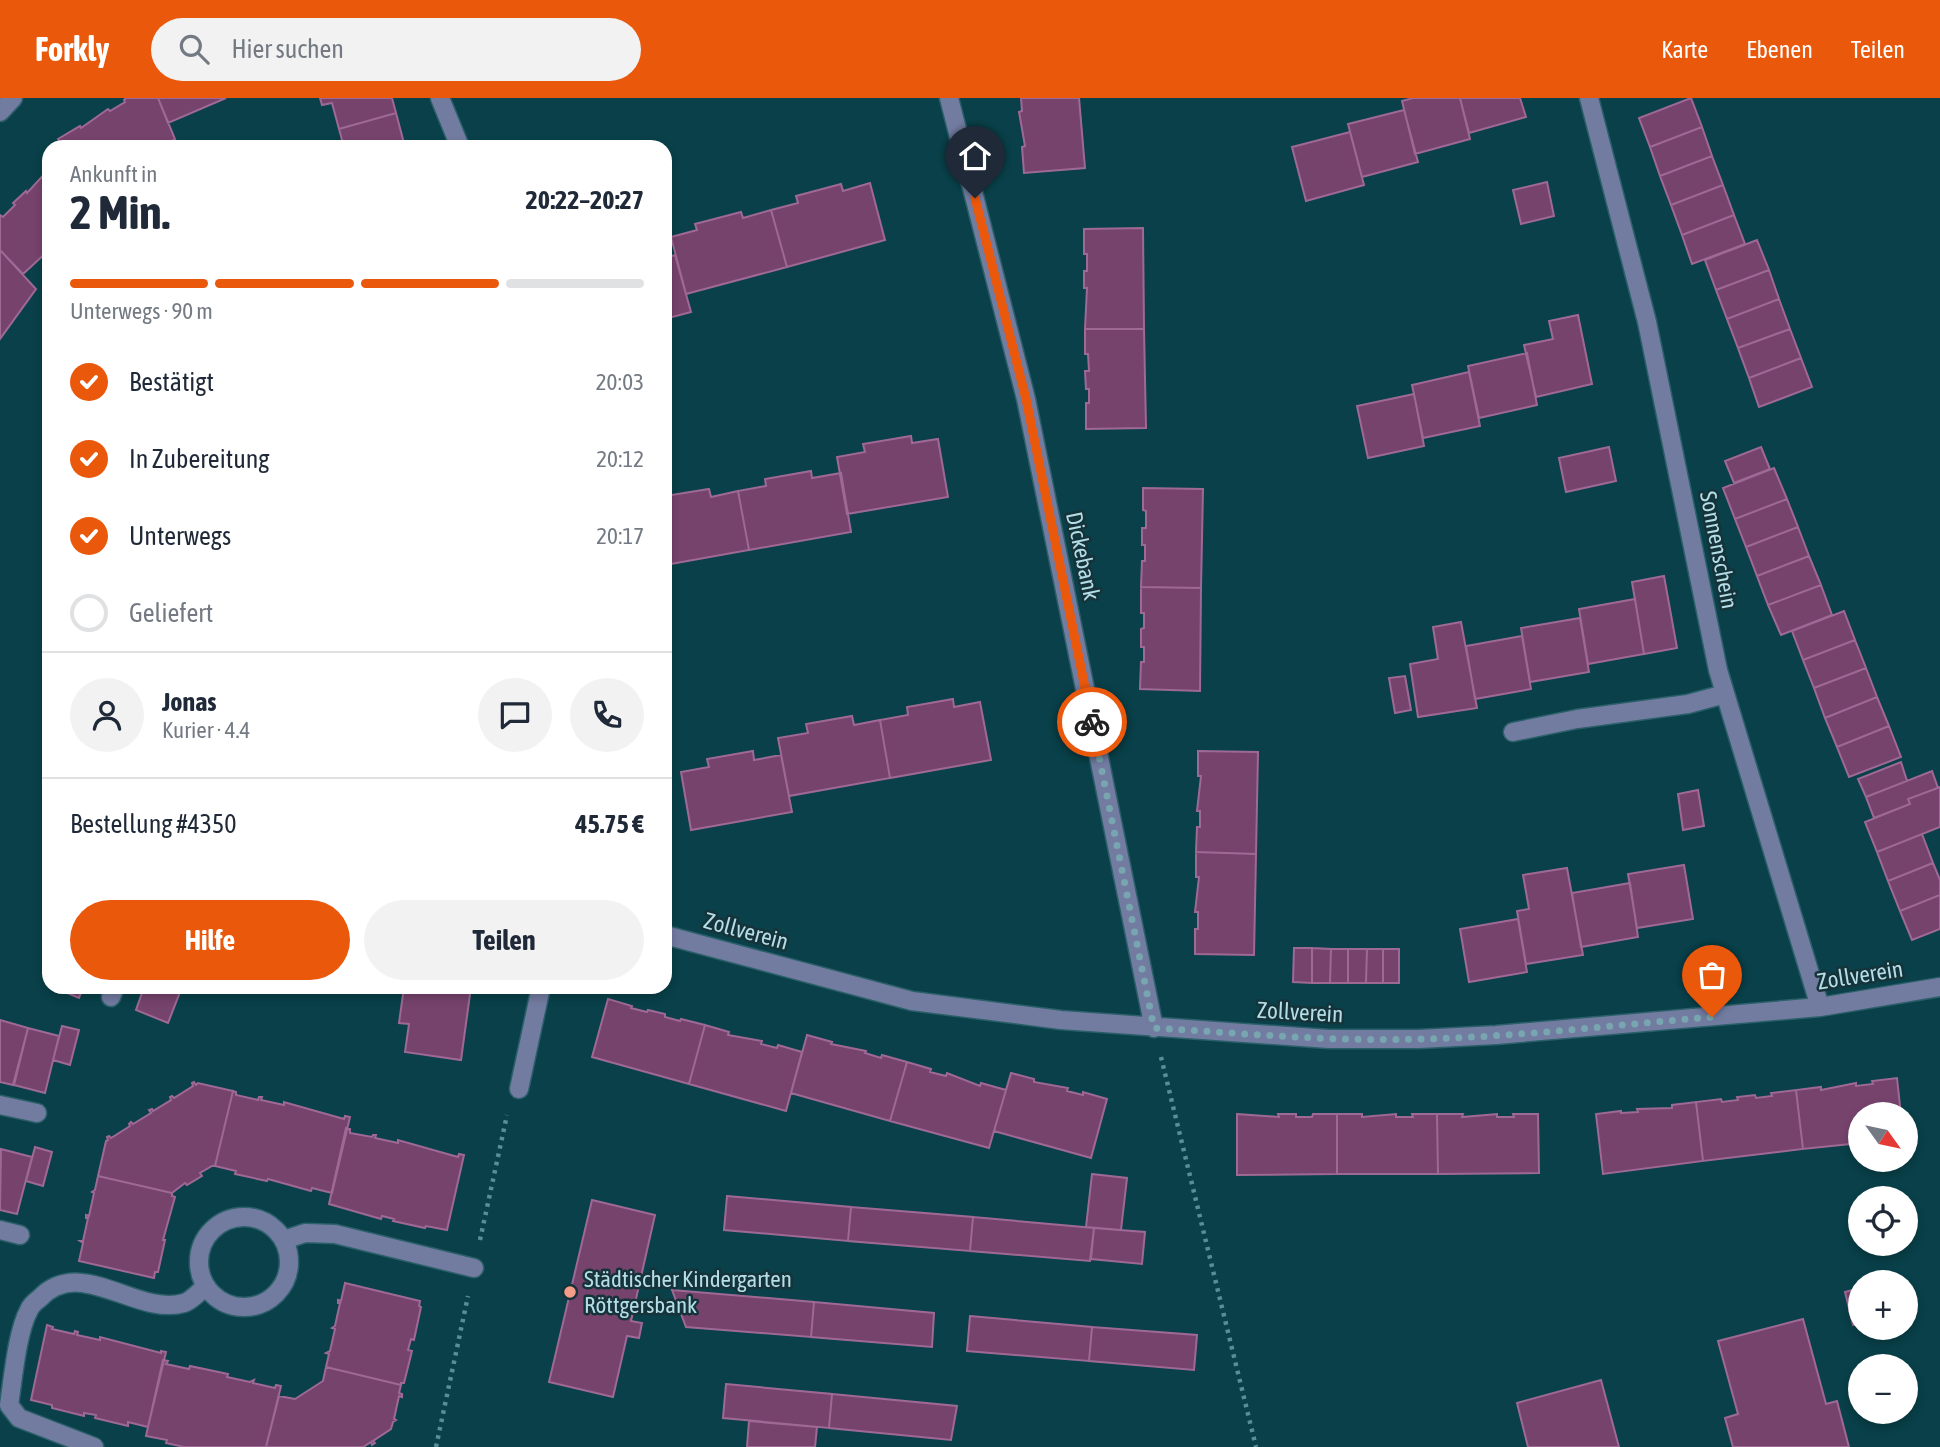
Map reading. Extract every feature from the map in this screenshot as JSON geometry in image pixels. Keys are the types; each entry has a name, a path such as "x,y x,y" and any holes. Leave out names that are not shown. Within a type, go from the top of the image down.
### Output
{"street":[{"path":"0,112 13,98"},
{"path":"440,98 457,140"},
{"name":"Dickebank","path":"949,98 1026,399 1154,1028"},
{"name":"Sonnenschein","path":"1589,98 1647,322 1715,657 1820,1007"},
{"path":"1513,733 1577,719 1688,704 1725,694"},
{"name":"Zollverein","path":"672,937 912,1001 1061,1020 1329,1039 1419,1040 1496,1035 1820,1007 1940,986"},
{"path":"519,1090 540,994"},
{"path":"0,1105 37,1113"},
{"path":"251,1217 270,1224 284,1240 290,1267 278,1292 267,1300 255,1307 227,1305 205,1287 199,1268 201,1247 213,1229 230,1218 251,1217"},
{"path":"0,1230 20,1234"},
{"path":"284,1240 305,1233 335,1234 474,1268"},
{"path":"94,1447 19,1418 9,1405 29,1309 47,1290 64,1282 85,1284 160,1304 185,1303 205,1287"}],"path":[{"path":"1154,1028 1256,1447"}],"building":[{"path":"158,98 175,139 58,139 80,126 81,128 108,109 110,111 125,102 124,100"},
{"path":"158,98 226,98 168,123"},
{"path":"320,98 392,98 396,113 339,129 332,103 322,105"},
{"path":"1021,98 1079,98 1085,168 1024,173 1022,147 1025,146 1019,112 1022,111"},
{"path":"1413,98 1460,98 1470,139 1415,154 1402,101"},
{"path":"1460,98 1520,98 1526,117 1469,133"},
{"path":"1691,98 1702,127 1650,147 1639,118"},
{"path":"1404,110 1418,162 1362,177 1348,124"},
{"path":"396,113 403,140 342,140 339,129"},
{"path":"1702,127 1712,156 1660,176 1650,147"},
{"path":"1350,132 1364,185 1306,201 1292,147"},
{"path":"1712,156 1723,185 1671,205 1660,176"},
{"path":"42,177 42,256 23,274 0,250 0,215 3,217 15,205 13,203 26,191 27,193"},
{"path":"1547,182 1554,216 1521,224 1513,190"},
{"path":"870,183 885,240 787,267 771,210 798,203 796,196 841,184 843,191"},
{"path":"1723,185 1734,215 1682,235 1671,205"},
{"path":"771,210 787,267 686,294 672,237 697,230 695,224 741,212 743,218"},
{"path":"1734,215 1745,244 1692,264 1682,235"},
{"path":"1143,228 1144,329 1085,329 1087,288 1084,288 1084,271 1087,271 1087,254 1084,254 1084,229"},
{"path":"1757,240 1769,270 1716,290 1705,260"},
{"path":"0,250 36,289 0,339"},
{"path":"675,255 691,312 672,317 672,256"},
{"path":"1769,270 1779,299 1727,319 1716,290"},
{"path":"1779,299 1790,329 1738,348 1727,319"},
{"path":"1578,315 1592,384 1536,397 1524,345 1553,339 1549,321"},
{"path":"1085,329 1144,329 1146,428 1086,429 1089,389 1086,389 1085,371 1089,371 1088,354 1085,354"},
{"path":"1790,329 1801,358 1749,378 1738,348"},
{"path":"1527,353 1537,405 1479,418 1468,366"},
{"path":"1801,358 1812,387 1759,407 1749,378"},
{"path":"1469,372 1480,426 1423,438 1412,385"},
{"path":"1414,394 1424,446 1368,458 1357,406"},
{"path":"911,436 912,443 938,439 948,497 847,514 837,457 865,452 863,444"},
{"path":"1609,447 1616,481 1566,492 1559,458"},
{"path":"1761,447 1770,469 1734,483 1725,461"},
{"path":"1774,468 1787,499 1735,519 1723,488"},
{"path":"811,471 812,478 841,473 851,532 749,550 738,491 766,486 765,479"},
{"path":"1143,488 1203,489 1201,588 1141,587 1142,561 1145,561 1142,528 1146,528"},
{"path":"709,489 711,497 738,491 749,550 672,564 672,495"},
{"path":"1787,499 1798,527 1746,547 1735,519"},
{"path":"1798,527 1809,556 1757,576 1746,547"},
{"path":"1809,556 1821,585 1768,605 1757,576"},
{"path":"1664,576 1677,648 1644,654 1632,582"},
{"path":"1821,585 1832,615 1781,635 1768,605"},
{"path":"1141,587 1201,588 1200,691 1140,689 1141,662 1144,662 1144,647 1141,647 1144,613 1141,613"},
{"path":"1635,599 1644,654 1588,664 1579,609"},
{"path":"1844,611 1855,640 1803,660 1792,631"},
{"path":"1580,618 1589,672 1530,682 1521,628"},
{"path":"1461,622 1477,708 1418,717 1410,664 1438,659 1433,627"},
{"path":"1522,636 1531,689 1475,699 1466,646"},
{"path":"1855,640 1866,668 1814,688 1803,660"},
{"path":"1866,668 1877,697 1825,718 1814,688"},
{"path":"1405,676 1411,710 1395,713 1389,678"},
{"path":"1877,697 1889,726 1837,747 1825,718"},
{"path":"953,699 954,707 980,702 991,760 890,778 880,720 908,715 907,707"},
{"path":"852,716 854,725 880,720 890,778 789,796 778,738 808,733 806,724"},
{"path":"1889,726 1901,757 1849,777 1837,747"},
{"path":"753,751 754,760 781,755 792,812 691,830 681,772 709,767 707,759"},
{"path":"1198,751 1258,752 1256,854 1196,852 1197,827 1200,827 1200,811 1197,811 1201,776 1198,776"},
{"path":"1901,762 1907,781 1866,797 1858,779"},
{"path":"1932,771 1938,788 1908,799 1910,804 1874,818 1866,797"},
{"path":"1940,787 1940,827 1877,852 1865,822 1910,804 1908,799"},
{"path":"1698,790 1704,826 1683,830 1678,794"},
{"path":"1922,834 1933,863 1888,881 1877,852"},
{"path":"1196,852 1256,854 1254,955 1195,954 1198,912 1195,912 1199,877 1196,877"},
{"path":"1933,863 1940,880 1940,895 1900,911 1888,881"},
{"path":"1684,865 1693,919 1637,928 1628,874"},
{"path":"1567,868 1583,955 1526,964 1517,911 1529,909 1523,875"},
{"path":"1630,883 1638,937 1581,947 1572,893"},
{"path":"1940,895 1940,929 1912,940 1900,911"},
{"path":"1518,919 1527,972 1469,982 1460,929"},
{"path":"1294,948 1312,948 1312,983 1293,982"},
{"path":"1312,948 1331,949 1330,983 1312,983"},
{"path":"1331,949 1348,949 1348,983 1330,983"},
{"path":"1348,949 1367,949 1366,983 1348,983"},
{"path":"1367,949 1383,949 1383,983 1366,983"},
{"path":"1383,949 1399,949 1399,983 1383,983"},
{"path":"142,994 179,994 168,1023 136,1010"},
{"path":"403,994 470,994 461,1060 405,1052 409,1024 399,1023"},
{"path":"608,999 632,1006 631,1008 705,1025 689,1084 592,1057"},
{"path":"0,1020 28,1028 13,1085 0,1082"},
{"path":"705,1025 729,1032 728,1035 802,1052 786,1111 689,1084"},
{"path":"62,1026 79,1030 70,1065 53,1060"},
{"path":"28,1028 59,1036 45,1093 14,1085"},
{"path":"807,1035 832,1042 831,1044 866,1051 865,1053 881,1058 882,1055 907,1062 890,1121 791,1093"},
{"path":"907,1062 931,1069 930,1072 946,1076 947,1073 980,1086 981,1083 1006,1090 989,1148 890,1121"},
{"path":"1011,1073 1034,1079 1034,1082 1068,1088 1067,1091 1083,1095 1083,1092 1107,1099 1091,1158 994,1131"},
{"path":"1897,1078 1900,1102 1848,1102 1848,1144 1803,1149 1796,1090 1821,1087 1821,1090 1856,1083 1856,1086 1873,1084 1872,1081"},
{"path":"194,1082 196,1085 198,1083 233,1091 215,1166 172,1193 98,1176 107,1137 111,1138 130,1126 131,1122 133,1124 151,1113 149,1110 153,1111 171,1100 170,1097 174,1098 193,1086"},
{"path":"1796,1090 1803,1149 1703,1161 1696,1102 1721,1099 1722,1102 1755,1095 1756,1098"},
{"path":"233,1091 236,1095 258,1100 262,1097 261,1100 284,1105 284,1102 344,1119 345,1116 350,1117 332,1193 235,1174 236,1171 215,1166"},
{"path":"1696,1102 1703,1161 1603,1174 1596,1114 1672,1108 1672,1105"},
{"path":"1237,1114 1279,1117 1278,1114 1296,1114 1296,1117 1312,1117 1313,1114 1337,1114 1337,1174 1237,1175"},
{"path":"1337,1114 1362,1114 1362,1117 1396,1114 1396,1117 1413,1117 1412,1114 1437,1114 1438,1174 1337,1174"},
{"path":"1437,1114 1463,1114 1462,1117 1497,1114 1497,1117 1514,1117 1513,1114 1538,1114 1539,1173 1438,1174"},
{"path":"346,1128 350,1129 350,1133 372,1137 376,1135 375,1138 398,1143 398,1140 458,1157 459,1154 464,1155 447,1230 425,1228 382,1216 381,1219 329,1204"},
{"path":"35,1147 52,1152 43,1186 26,1181"},
{"path":"1,1149 32,1157 17,1214 0,1210"},
{"path":"1092,1174 1127,1178 1121,1230 1086,1227"},
{"path":"98,1176 172,1193 175,1197 163,1240 158,1272 155,1272 154,1278 79,1261 83,1243 80,1241 83,1241 88,1218 86,1215 89,1216 94,1193 92,1192 95,1190"},
{"path":"727,1196 851,1207 848,1241 724,1230"},
{"path":"592,1200 655,1215 631,1321 642,1323 639,1338 627,1336 613,1397 549,1382"},
{"path":"851,1207 973,1217 970,1251 848,1241"},
{"path":"973,1217 1094,1228 1090,1261 970,1251"},
{"path":"1094,1228 1145,1232 1142,1264 1091,1259"},
{"path":"345,1283 420,1301 414,1340 411,1339 408,1350 412,1351 404,1383 401,1385 326,1367 329,1354 326,1353 330,1351 335,1329 332,1328 335,1326 340,1303 338,1300 341,1301"},
{"path":"672,1290 814,1302 811,1337 686,1327"},
{"path":"814,1302 934,1313 932,1347 811,1337"},
{"path":"970,1316 1092,1327 1089,1361 967,1351"},
{"path":"1803,1319 1826,1404 1837,1401 1849,1447 1733,1447 1725,1418 1738,1414 1718,1341"},
{"path":"47,1325 53,1327 52,1329 74,1334 75,1331 78,1332 77,1335 100,1340 100,1337 166,1352 148,1427 128,1422 128,1426 95,1418 96,1415 84,1413 84,1416 31,1400"},
{"path":"1092,1327 1197,1335 1194,1370 1089,1361"},
{"path":"163,1360 168,1361 166,1364 228,1374 227,1377 250,1382 254,1380 253,1383 275,1388 276,1385 281,1386 266,1447 184,1447 146,1436"},
{"path":"326,1367 401,1385 399,1393 402,1397 399,1396 394,1419 396,1420 391,1429 373,1441 375,1443 372,1445 371,1442 363,1447 266,1447 279,1396 295,1399 323,1381"},
{"path":"1601,1380 1619,1447 1528,1447 1517,1403"},
{"path":"726,1384 832,1394 829,1428 723,1418"},
{"path":"832,1394 957,1406 951,1440 829,1428"},
{"path":"749,1421 817,1427 815,1447 747,1447"}],"way so far":[{"path":"1092,722 1154,1028 1329,1039 1419,1040 1712,1017"}],"place":[{"name":"Städtischer Kindergarten Röttgersbank","path":"570,1292"}],"route":[{"path":"975,198 1026,399 1092,722"}]}
